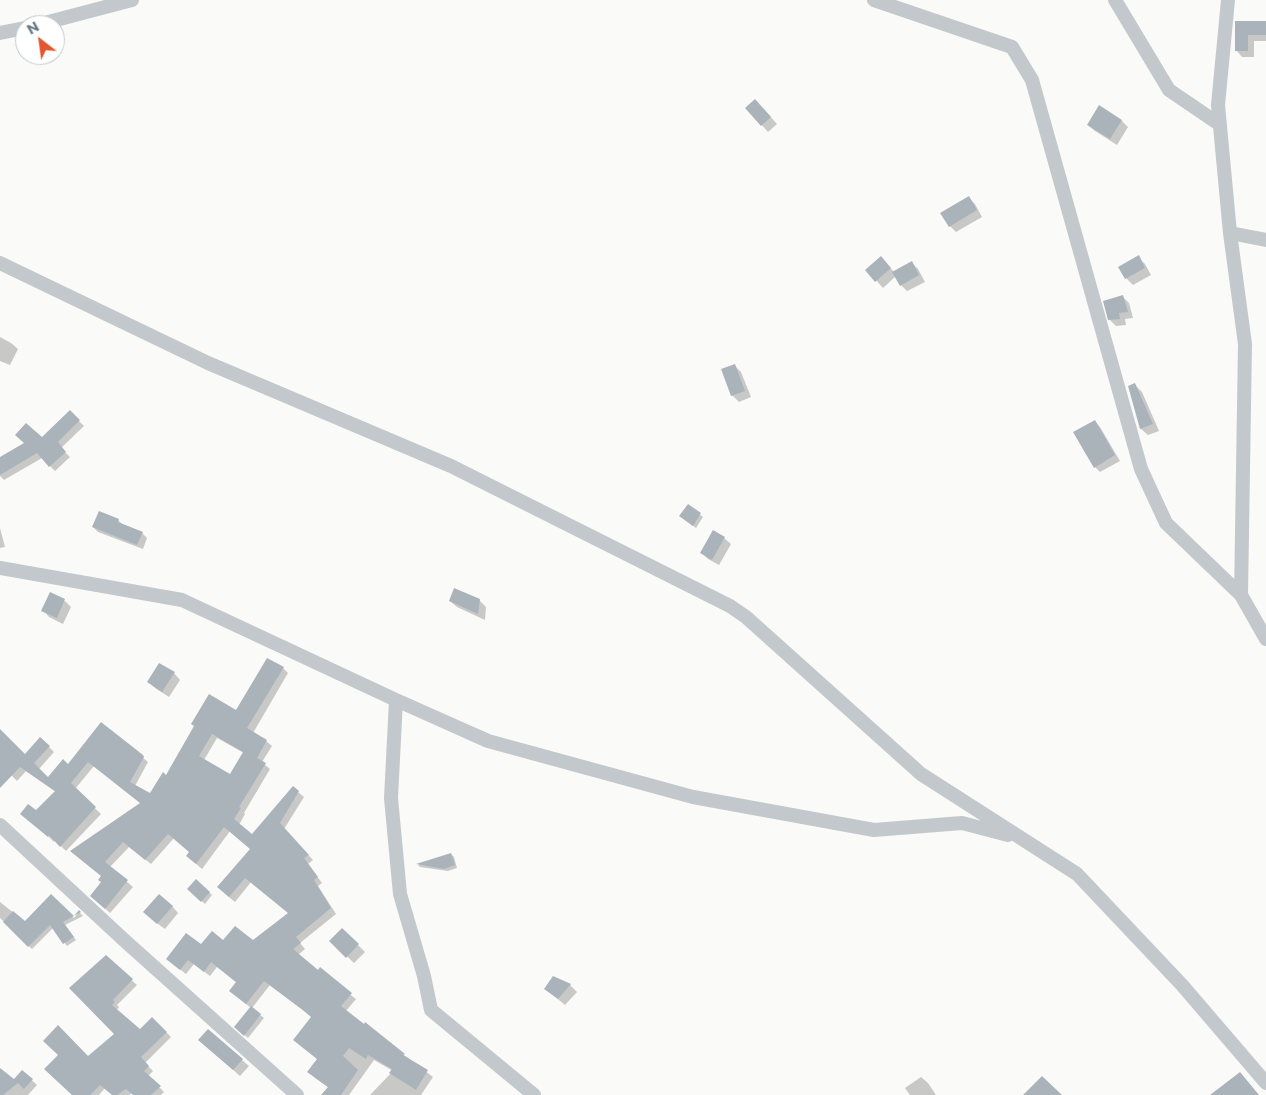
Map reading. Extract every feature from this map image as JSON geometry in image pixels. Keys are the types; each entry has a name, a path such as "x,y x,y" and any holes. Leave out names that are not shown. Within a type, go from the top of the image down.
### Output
{"street":[{"path":"65,18 132,0"},
{"path":"874,0 1012,48 1032,80 1141,469 1166,523 1241,595 1266,639"},
{"path":"1115,0 1169,90 1219,124"},
{"path":"1228,0 1218,106 1230,233 1245,344 1241,595"},
{"path":"0,33 15,30"},
{"path":"1230,233 1266,240"},
{"path":"0,263 208,363 451,466 730,606 746,617 921,774 1077,874 1182,985 1266,1084"},
{"path":"0,568 182,600 488,741 693,797 874,830 962,823 1020,838"},
{"path":"396,700 391,798 400,894 424,976 431,1010 534,1095"},
{"path":"0,825 124,940 298,1095"}],"building":[{"path":"1235,21 1266,21 1266,35 1248,35 1248,51 1235,51"},
{"path":"755,99 771,117 761,126 745,108"},
{"path":"1099,105 1122,120 1110,139 1087,125"},
{"path":"969,196 977,210 949,227 940,213"},
{"path":"1139,255 1145,268 1125,279 1118,267"},
{"path":"881,256 891,268 875,282 865,270"},
{"path":"912,261 919,275 900,286 892,272"},
{"path":"1123,295 1128,312 1119,313 1120,319 1108,320 1103,301"},
{"path":"735,364 745,391 731,396 721,369"},
{"path":"1135,383 1153,424 1140,429 1128,386"},
{"path":"70,410 80,420 58,442 66,452 49,467 37,453 0,475 0,457 24,443 15,435 26,423 42,437"},
{"path":"1095,420 1115,455 1094,468 1073,432"},
{"path":"688,504 701,513 693,526 679,516"},
{"path":"99,511 119,519 118,522 143,532 137,545 92,527"},
{"path":"713,530 725,537 712,560 700,553"},
{"path":"454,588 480,599 478,614 449,601"},
{"path":"50,592 65,599 57,618 41,611"},
{"path":"267,658 284,667 247,728 267,740 257,758 266,763 239,807 241,808 234,819 252,834 293,786 299,791 280,823 309,855 304,858 318,877 314,880 331,908 296,937 301,943 293,949 318,970 320,967 352,993 341,1006 364,1024 365,1022 405,1054 403,1055 428,1070 416,1090 389,1073 392,1069 368,1055 366,1059 349,1048 343,1056 358,1070 341,1095 321,1095 328,1087 307,1072 317,1059 293,1040 311,1017 264,981 246,1004 229,991 236,982 211,962 204,972 188,960 180,970 166,959 186,933 201,944 212,931 223,940 235,926 253,940 288,913 245,878 229,897 217,887 250,849 224,827 196,864 186,856 189,852 168,834 145,860 123,842 105,862 128,880 105,909 90,896 101,882 98,880 101,876 70,851 140,803 88,762 71,783 96,807 60,847 49,835 48,837 20,814 28,804 36,810 55,791 20,767 0,788 0,729 25,754 40,737 50,746 34,763 48,777 63,759 68,764 101,722 143,755 144,757 130,782 150,793 163,772 166,775 194,726 191,724 209,694 236,710","holes":["212,734 243,752 230,774 199,756"]},
{"path":"159,663 175,672 162,692 147,682"},
{"path":"451,853 455,865 444,869 416,864"},
{"path":"196,879 210,892 201,902 187,889"},
{"path":"51,894 74,916 63,922 74,937 63,944 50,925 28,947 3,922 13,911 25,921"},
{"path":"159,894 173,906 157,924 143,912"},
{"path":"342,928 359,944 346,958 329,941"},
{"path":"106,955 133,979 113,1000 115,1002 112,1005 140,1029 152,1017 167,1032 141,1057 149,1066 144,1071 161,1086 151,1095 133,1095 126,1089 117,1095 112,1095 100,1085 90,1095 72,1095 44,1069 58,1055 43,1041 58,1025 88,1056 114,1034 69,988"},
{"path":"553,976 571,984 558,999 544,989"},
{"path":"251,1006 261,1014 244,1036 234,1027"},
{"path":"208,1029 243,1059 233,1070 198,1040"},
{"path":"0,1068 14,1079 22,1070 33,1079 24,1089 18,1083 3,1095 0,1095"},
{"path":"1240,1072 1259,1095 1210,1095"},
{"path":"1042,1076 1062,1095 1023,1095"}]}
